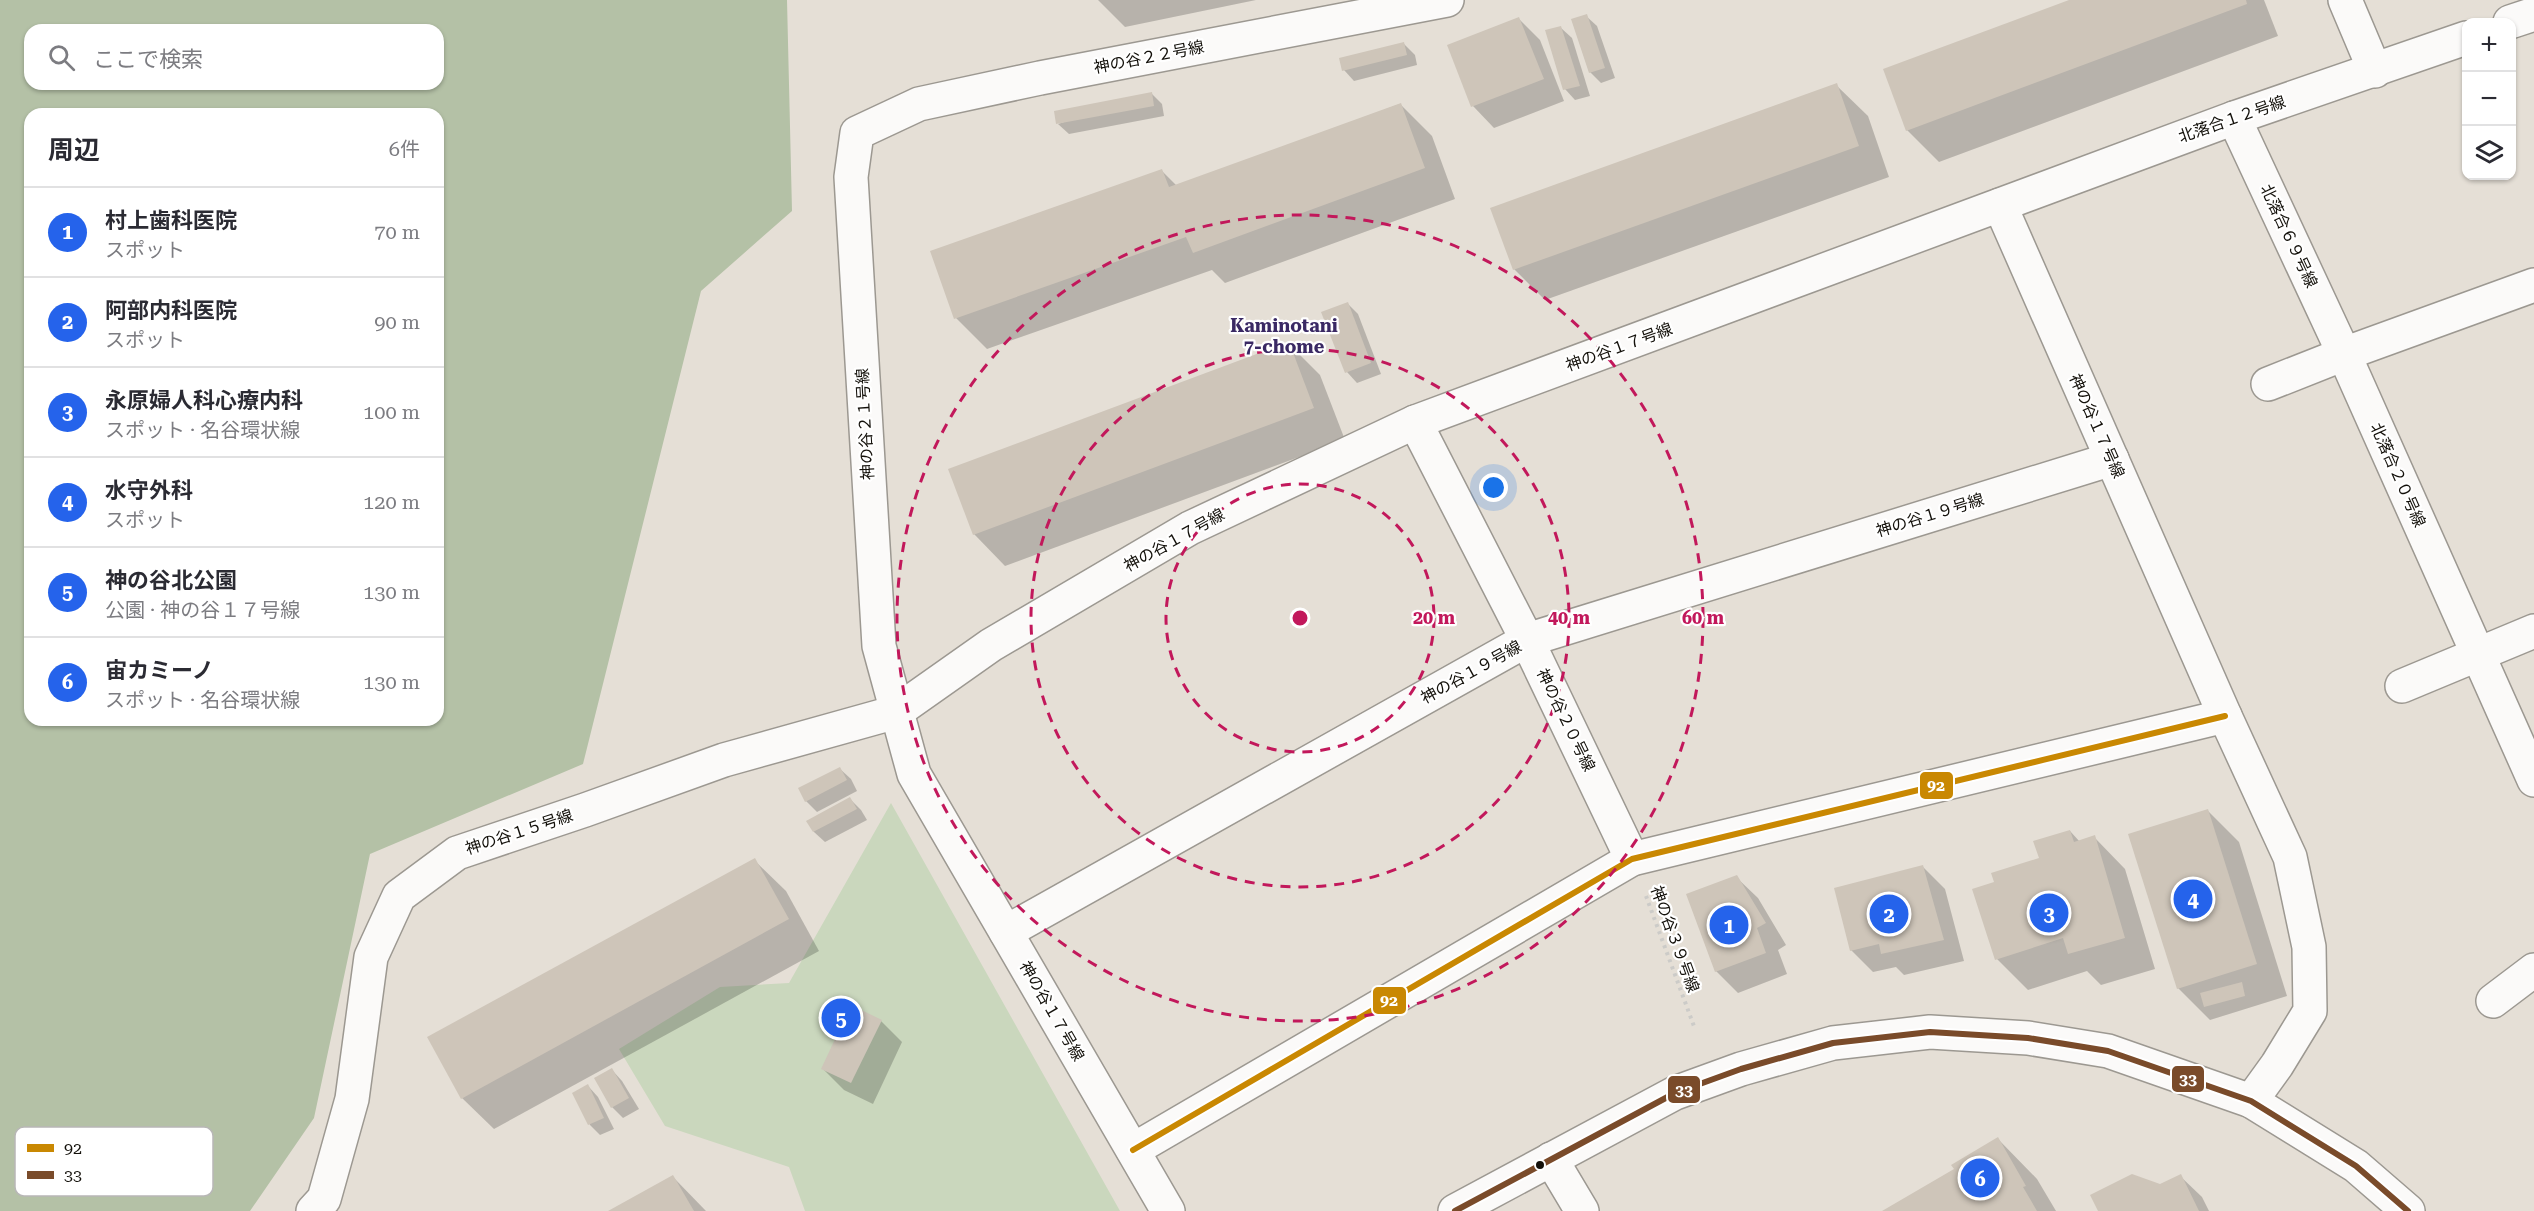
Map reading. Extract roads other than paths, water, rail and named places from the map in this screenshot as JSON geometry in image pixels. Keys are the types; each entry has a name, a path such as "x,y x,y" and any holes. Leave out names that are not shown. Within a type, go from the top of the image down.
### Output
{"street":[{"name":"神の谷２２号線","path":"857,133 919,104 1040,78 1446,0"},
{"path":"2345,0 2375,71"},
{"path":"2516,20 2534,14"},
{"name":"北落合１２号線","path":"2000,205 2234,118 2462,39"},
{"name":"北落合６９号線","path":"2234,118 2344,354"},
{"name":"神の谷２１号線","path":"857,133 851,177 878,634 896,712"},
{"name":"神の谷１７号線","path":"1168,1211 914,774 896,712 991,645 1190,528 1415,423 2000,205 2225,716 2290,857 2309,947 2310,1011 2277,1065 2251,1101"},
{"path":"2268,384 2534,285"},
{"name":"北落合２０号線","path":"2344,354 2534,780"},
{"name":"神の谷２０号線","path":"1415,423 1527,640 1632,859"},
{"name":"神の谷１９号線","path":"1006,932 1527,640 2112,459"},
{"path":"2402,686 2534,630"},
{"name":"神の谷１５号線","path":"323,1207 352,1099 371,957 399,896 457,853 724,760 896,712"},
{"path":"1133,1150 1632,859 2225,716"},
{"path":"2493,1001 2534,970"},
{"path":"1455,1211 1675,1093 1741,1069 1833,1043 1930,1032 2028,1038 2108,1051 2251,1101 2356,1166 2408,1211"},
{"path":"1551,1159 1582,1211"}],"place":[{"name":"水守外科","path":"2193,899"},
{"name":"永原婦人科心療内科","path":"2049,913"},
{"name":"阿部内科医院","path":"1889,914"},
{"name":"村上歯科医院","path":"1729,925"},
{"name":"神の谷北公園","path":"841,1018"},
{"name":"宙カミーノ","path":"1980,1178"}],"district":[{"name":"Kaminotani 7-chome","path":"1284,335"}]}
